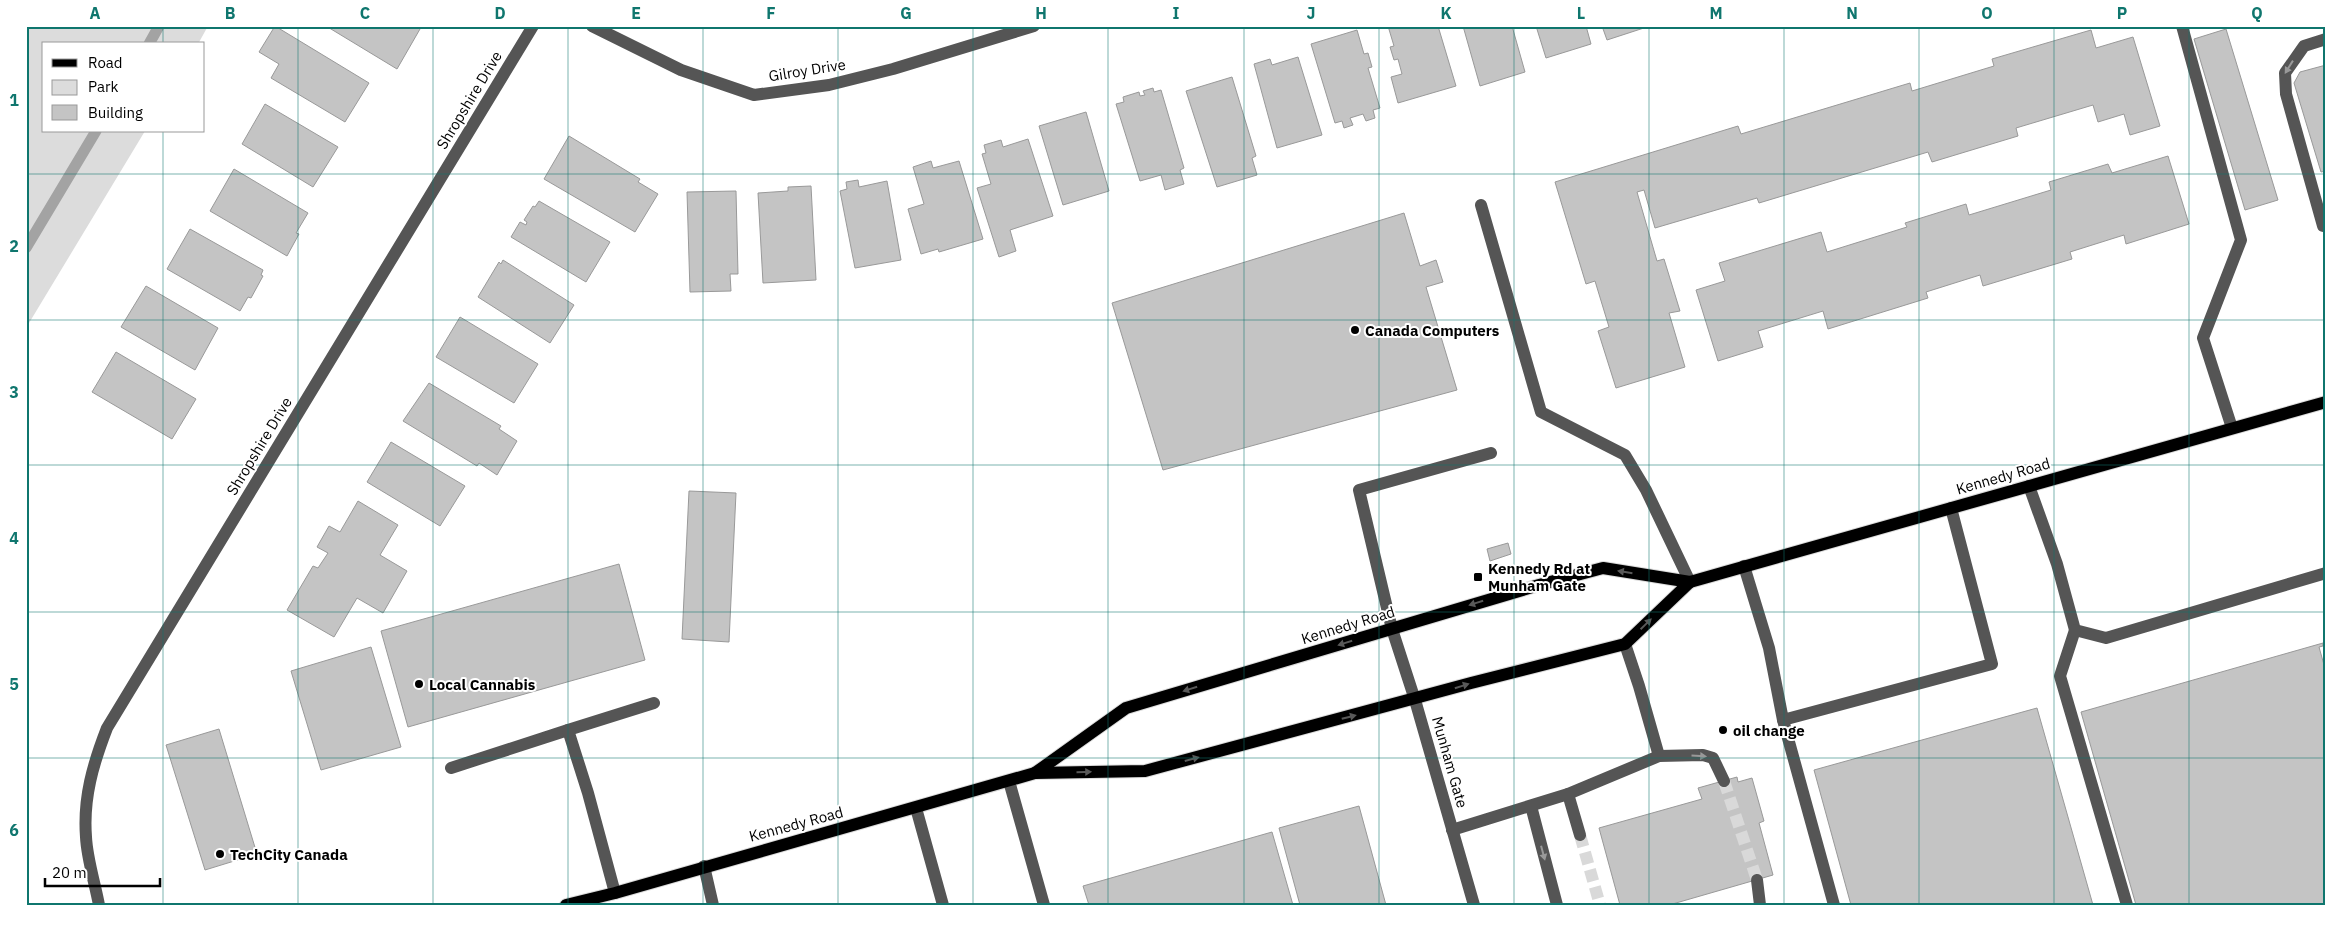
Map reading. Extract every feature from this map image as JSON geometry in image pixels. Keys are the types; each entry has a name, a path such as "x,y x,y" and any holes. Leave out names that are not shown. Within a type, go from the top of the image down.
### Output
{"main road":[{"name":"Kennedy Road","path":"1035,773 1126,708 1539,585 1604,568 1690,582 2326,402"},
{"name":"Kennedy Road","path":"566,905 615,893 704,866 916,808 1035,773 1145,771 1415,700 1471,683 1625,644 1690,582"}],"street":[{"name":"Shropshire Drive","path":"99,905 86,837 87,797 94,762 107,728 533,26"},
{"name":"Gilroy Drive","path":"592,26 681,70 754,95 829,85 893,69 1034,26"},
{"path":"2182,26 2240,240 2203,338 2232,428"},
{"path":"2326,39 2304,46 2285,73 2286,94 2323,226 2326,226"},
{"path":"1481,205 1541,412 1625,456 1646,490 1690,582"},
{"name":"Munham Gate","path":"1474,905 1415,700 1392,629 1359,490 1491,453"},
{"path":"2029,486 2057,564 2074,630 2060,676 2127,905"},
{"path":"1783,720 1992,664 1951,508"},
{"path":"1744,566 1770,648 1783,720 1834,905"},
{"path":"2074,630 2106,638 2326,573"},
{"path":"1625,644 1659,756"},
{"path":"451,768 654,703"},
{"path":"568,730 588,793 615,893"},
{"path":"1452,830 1568,794 1659,756 1703,755 1713,758 1724,781"},
{"path":"1009,781 1044,905"},
{"path":"1568,794 1580,835"},
{"path":"1531,806 1557,905"},
{"path":"916,808 943,905"},
{"path":"704,866 713,905"},
{"path":"1757,880 1760,905"}],"green space":[{"path":"26,26 208,26 199,42 42,42 42,132 144,132 26,328"}],"building":[{"path":"275,26 369,83 345,122 271,78 279,64 259,52"},
{"path":"326,26 416,26 420,29 397,69"},
{"path":"1388,26 1438,26 1456,86 1398,103 1391,77 1402,74 1398,59 1394,60 1390,47 1394,46"},
{"path":"1463,26 1512,26 1525,72 1480,86"},
{"path":"1536,26 1586,26 1591,44 1546,58"},
{"path":"1602,26 1650,26 1607,40"},
{"path":"2226,29 2278,200 2245,210 2194,39"},
{"path":"1357,30 1364,54 1368,53 1372,67 1368,68 1380,108 1373,110 1375,118 1366,121 1363,114 1350,118 1353,125 1344,128 1342,121 1335,123 1311,44"},
{"path":"2091,30 2096,48 2133,37 2160,126 2130,135 2124,114 2098,122 2093,105 2016,128 2018,136 1932,162 1928,152 1759,203 1757,198 1655,228 1644,190 1637,192 1657,261 1664,259 1680,311 1669,313 1685,367 1616,388 1598,331 1609,327 1595,281 1586,284 1555,182 1738,126 1741,134 1910,83 1912,91 1994,66 1992,59"},
{"path":"1298,57 1322,135 1277,148 1254,64 1270,59 1272,65"},
{"path":"2326,65 2326,171 2321,172 2294,83 2300,72"},
{"path":"1232,77 1256,156 1252,158 1257,175 1217,187 1186,91"},
{"path":"1153,88 1154,92 1161,90 1184,168 1180,170 1184,184 1165,190 1161,175 1140,181 1116,104 1124,102 1123,97 1139,92 1140,96 1145,95 1143,91"},
{"path":"265,104 338,147 313,187 242,144"},
{"path":"1086,112 1109,191 1063,205 1039,126"},
{"path":"569,136 640,179 638,182 658,194 635,232 544,179"},
{"path":"1028,139 1053,216 1010,230 1016,251 999,257 977,188 991,184 982,154 986,153 984,145 1001,140 1003,147"},
{"path":"2168,156 2189,224 2126,244 2124,235 2070,252 2072,259 1983,286 1980,275 1926,292 1928,298 1828,329 1823,311 1758,331 1763,347 1718,361 1696,290 1725,281 1719,263 1821,232 1827,252 1907,227 1905,223 1966,204 1969,215 2051,190 2049,182 2108,164 2112,173"},
{"path":"931,161 933,168 959,161 983,239 939,252 938,249 921,254 908,209 924,204 913,167"},
{"path":"234,169 308,213 296,233 299,234 287,256 210,211"},
{"path":"858,180 859,187 887,181 901,260 855,268 840,191 847,189 846,182"},
{"path":"811,186 816,280 763,283 758,193 788,191 788,187"},
{"path":"736,191 738,274 730,274 731,291 690,292 687,192"},
{"path":"539,201 610,242 586,282 511,237 520,222 526,225 527,222 524,220 533,206 535,207"},
{"path":"1404,213 1420,266 1436,260 1443,282 1426,287 1457,390 1163,470 1112,303"},
{"path":"190,229 263,270 261,275 263,276 251,298 248,297 240,311 167,269"},
{"path":"503,260 574,305 550,343 478,297 499,262 501,264"},
{"path":"146,286 218,328 195,370 121,327"},
{"path":"460,317 538,364 514,403 436,357"},
{"path":"116,352 196,399 172,439 92,392"},
{"path":"429,383 501,426 499,429 517,441 497,475 479,463 477,466 403,421"},
{"path":"391,442 465,486 440,526 367,482"},
{"path":"689,491 736,493 729,642 682,639"},
{"path":"358,501 398,525 380,555 407,571 383,613 357,598 334,637 287,610 313,566 318,568 328,553 317,547 329,526 340,532"},
{"path":"1508,543 1511,554 1490,561 1487,549"},
{"path":"619,564 645,660 408,727 381,631"},
{"path":"2323,643 2323,646 2319,647 2326,672 2326,905 2136,905 2081,712"},
{"path":"371,647 401,747 321,770 291,671"},
{"path":"2037,708 2093,905 1851,905 1814,770"},
{"path":"219,729 257,854 205,870 166,745"},
{"path":"1737,777 1738,782 1752,778 1764,821 1759,823 1773,875 1669,905 1620,905 1599,828 1702,799 1698,788"},
{"path":"1359,806 1386,905 1300,905 1279,828"},
{"path":"1272,832 1293,905 1089,905 1083,886"}],"waterway":[{"path":"150,42 159,26"},
{"path":"26,248 95,132"}],"tunnel":[{"path":"1724,781 1757,880"},
{"path":"1580,835 1600,905"}],"place":[{"name":"Canada Computers","path":"1355,330"},
{"name":"Kennedy Rd at Munham Gate","path":"1478,577"},
{"name":"Local Cannabis","path":"419,684"},
{"name":"oil change","path":"1723,730"},
{"name":"TechCity Canada","path":"220,854"}]}
